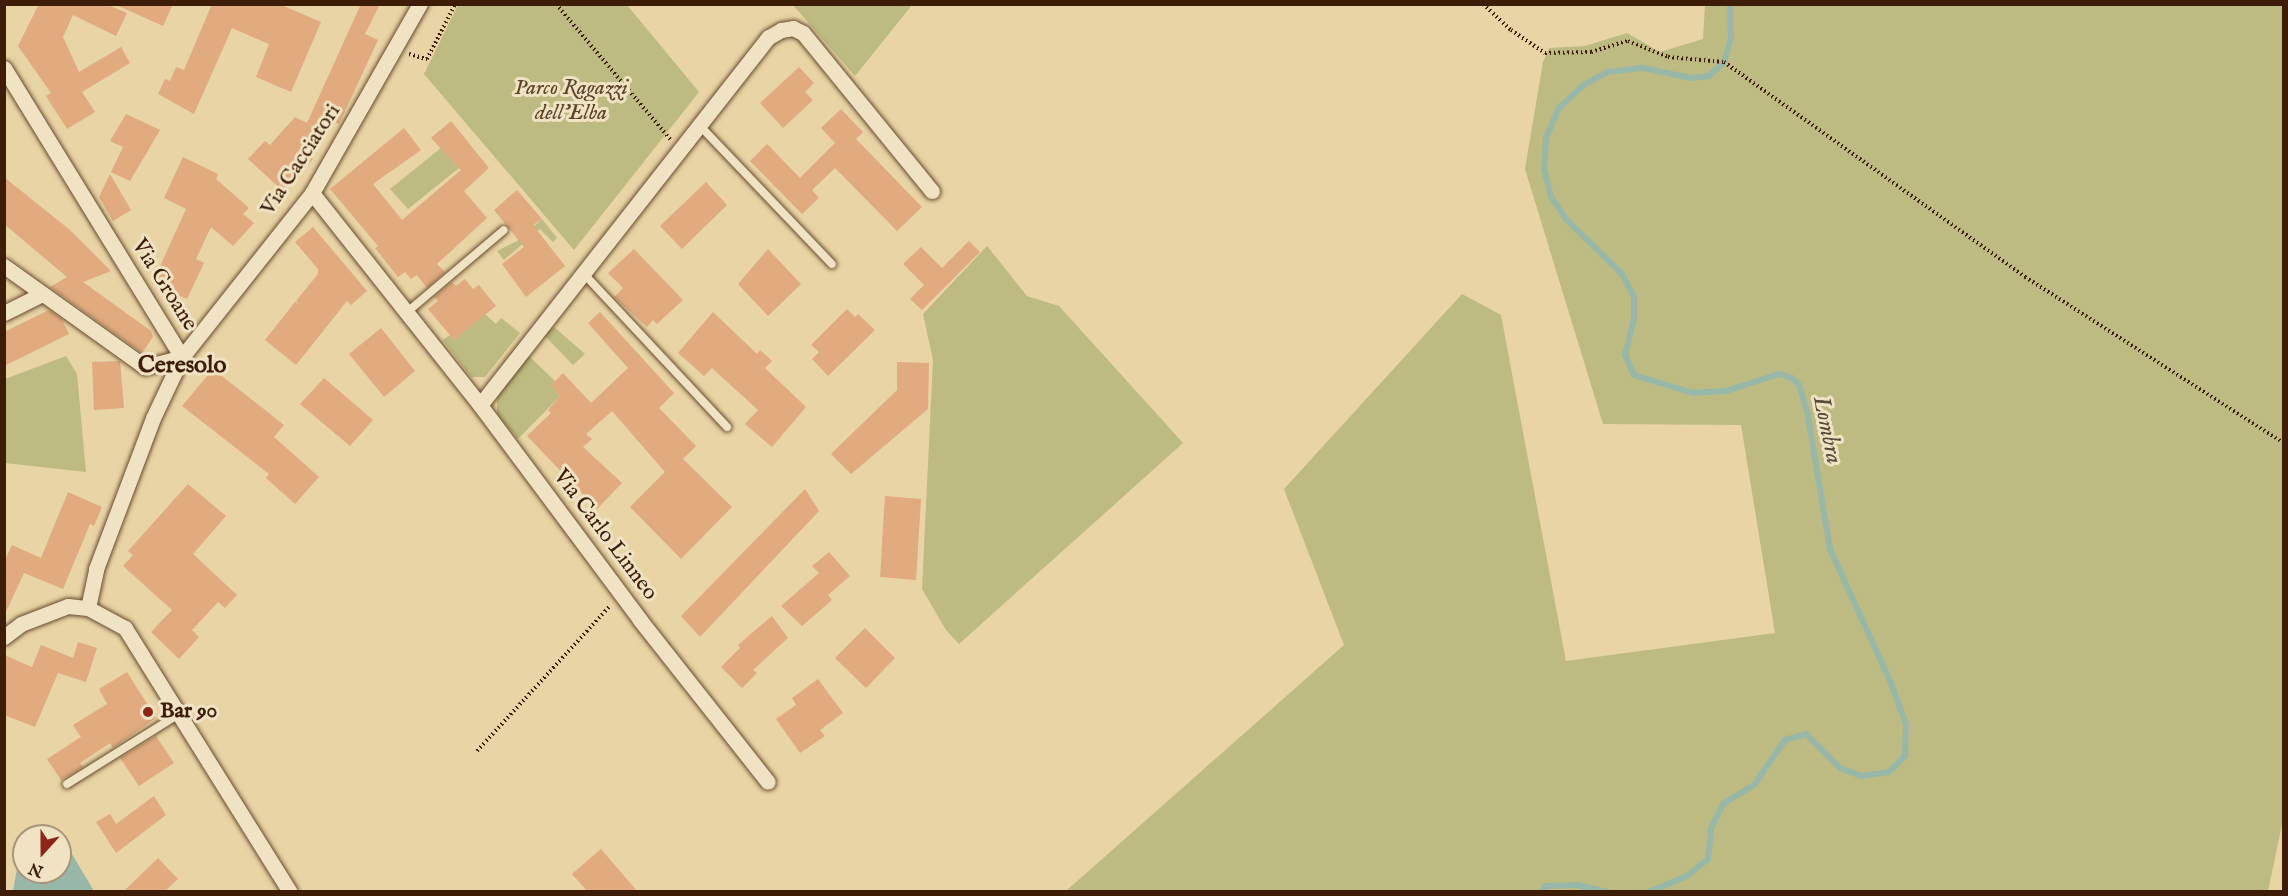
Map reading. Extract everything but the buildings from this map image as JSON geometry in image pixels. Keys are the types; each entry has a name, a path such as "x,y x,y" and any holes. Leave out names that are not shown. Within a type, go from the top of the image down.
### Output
{"street":[{"name":"Via Cacciatori","path":"182,357 312,193 420,4"},
{"path":"480,405 582,272 769,37 793,27 803,33 932,192"},
{"name":"Via Groane","path":"4,69 182,357 153,418 96,569 88,608"},
{"name":"Via Carlo Linneo","path":"312,193 480,405 621,594 768,782"},
{"path":"4,266 146,367 182,357"},
{"path":"4,313 42,294"},
{"path":"4,638 21,624 50,611 88,608 124,628 180,713 290,891"}],"lane":[{"path":"699,126 832,264"},
{"path":"406,313 504,230"},
{"path":"582,272 727,427"},
{"path":"67,784 180,713"}],"path":[{"path":"396,48 427,59 455,4"},
{"path":"556,4 681,150"},
{"path":"1483,4 1510,30 1545,53 1591,52 1628,40 1668,57 1724,62 2025,277 2283,443"},
{"path":"477,751 621,594"}],"green space":[{"name":"Parco Ragazzi dell'Elba","path":"458,5 627,5 699,92 574,250 424,74"},
{"path":"793,5 912,5 855,76"},
{"path":"1705,5 2283,5 2284,815 2268,891 1066,891 1344,645 1284,489 1462,294 1501,315 1566,661 1775,633 1741,425 1603,424 1525,169 1543,62 1549,48 1585,46 1627,33 1660,52 1703,39"},
{"path":"441,148 459,168 408,209 390,189"},
{"path":"542,219 557,238 553,242 540,229 504,260 497,251 517,241"},
{"path":"987,246 1027,296 1059,306 1183,443 959,644 946,630 922,589 933,360 923,314"},
{"path":"485,314 496,324 501,318 520,333 485,377 471,377 443,340 450,335 454,340"},
{"path":"554,327 585,354 573,365 544,335"},
{"path":"528,355 555,381 551,385 560,396 518,439 497,414 497,392"},
{"path":"66,356 77,374 86,472 5,463 5,379"}],"shaded area":[{"path":"72,854 94,891 13,891 14,884 72,884"}],"waterway":[{"name":"Lombra","path":"1649,892 1687,876 1708,859 1711,828 1723,804 1754,785 1785,740 1806,734 1840,768 1861,776 1889,772 1905,756 1906,724 1891,683 1830,549 1808,416 1799,385 1792,378 1779,374 1726,391 1693,393 1634,375 1625,355 1634,318 1634,296 1621,273 1566,219 1551,197 1544,169 1546,138 1559,108 1585,84 1608,72 1643,68 1691,78 1709,76 1724,62 1731,37 1730,4"},
{"name":"Lombra","path":"1541,892 1546,886 1577,885 1607,892"}],"place":[{"name":"Bar 90","path":"148,712"}],"district":[{"name":"Ceresolo","path":"182,366"}]}
